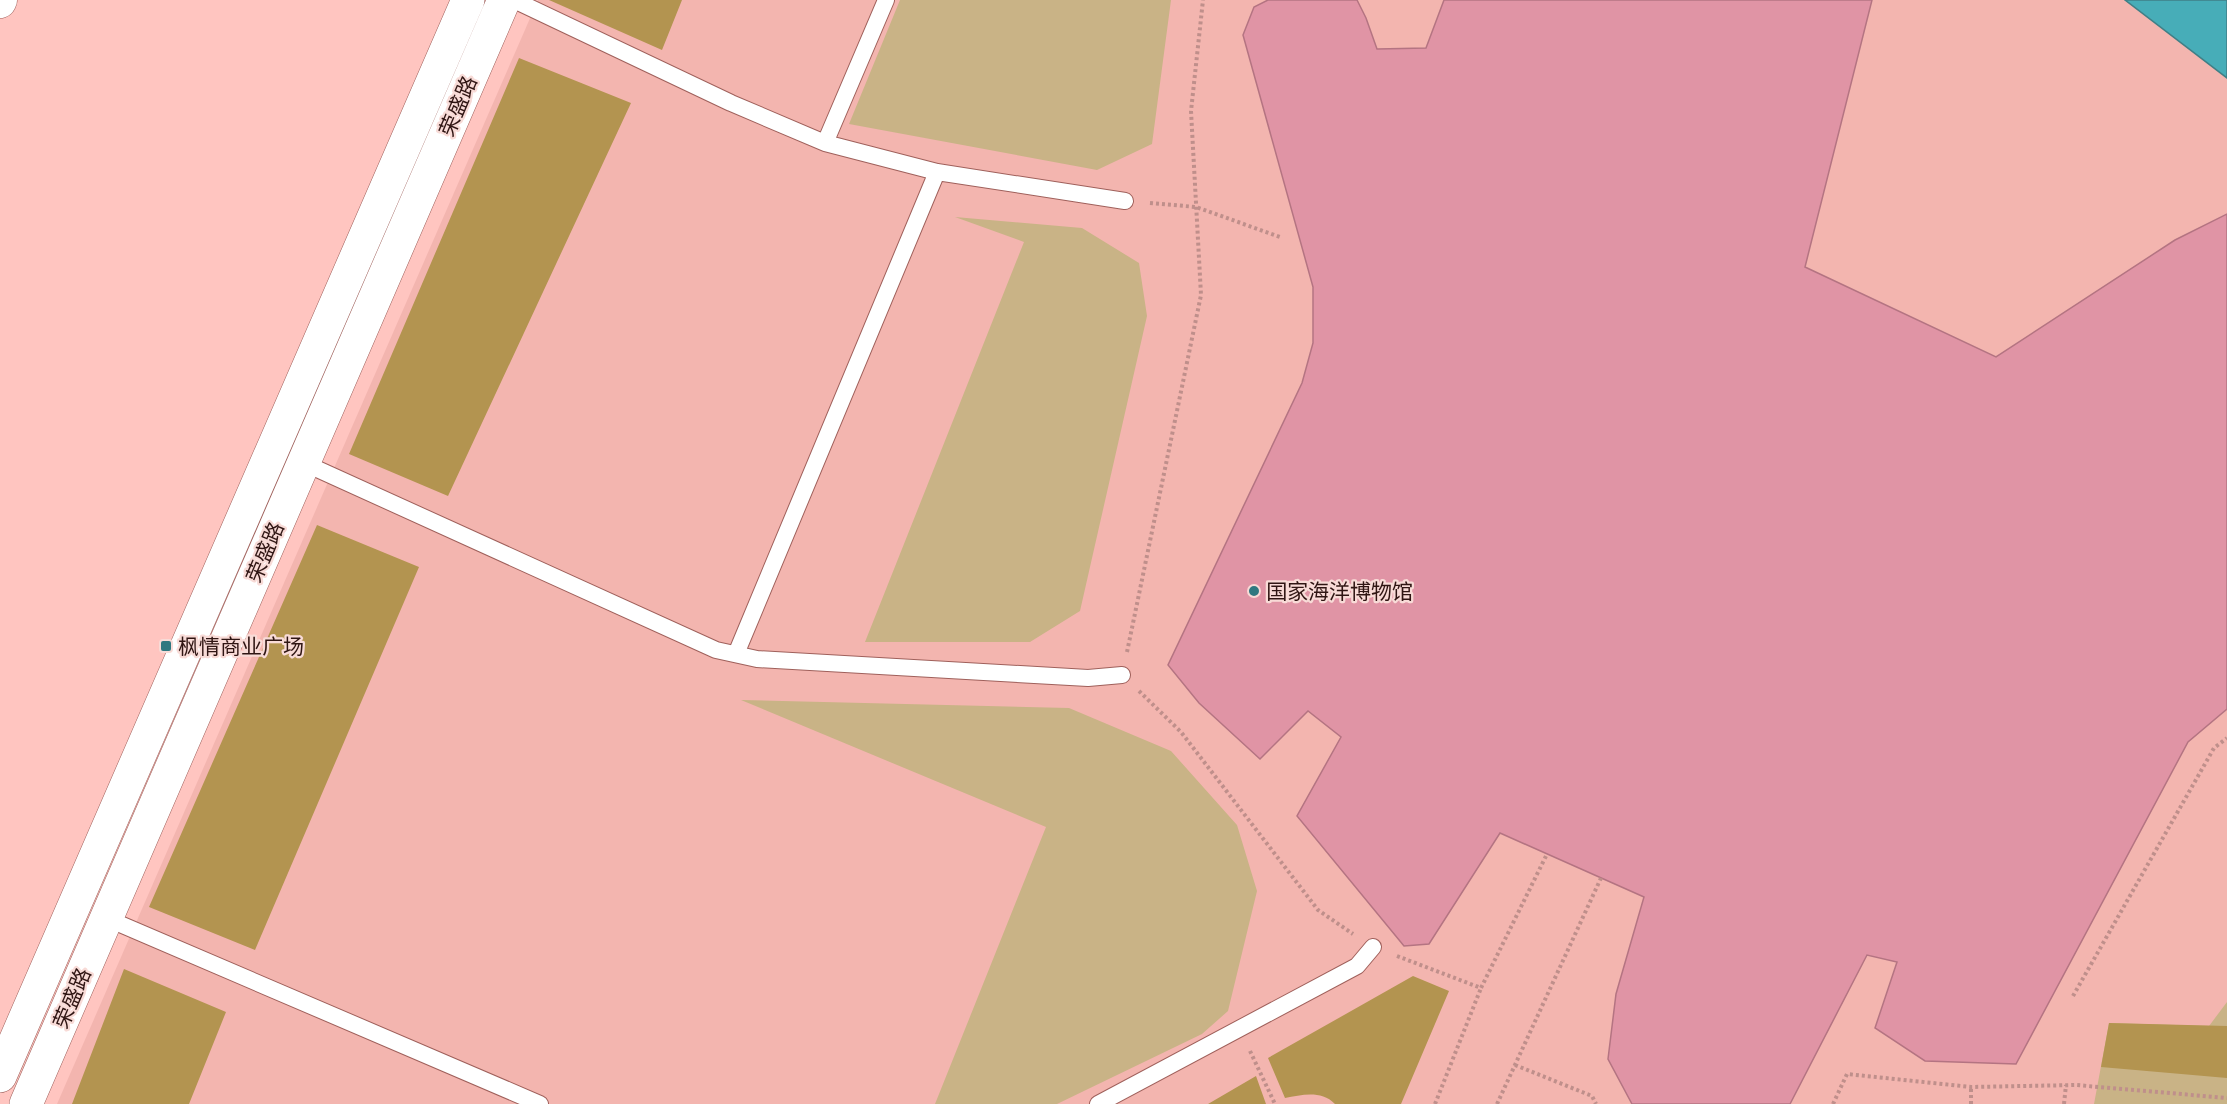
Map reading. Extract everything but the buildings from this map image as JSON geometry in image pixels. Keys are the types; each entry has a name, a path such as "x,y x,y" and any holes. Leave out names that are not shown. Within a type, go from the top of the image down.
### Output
{"street":[{"name":"荣盛路","path":"0,1076 468,0"},
{"name":"荣盛路","path":"26,1104 504,0"}],"lane":[{"path":"514,0 731,103 825,143 937,172 1125,201"},
{"path":"825,143 886,0"},
{"path":"736,654 937,172"},
{"path":"304,463 716,650 757,658 822,663 1088,678 1122,675"},
{"path":"106,918 540,1104"},
{"path":"1098,1104 1357,966 1373,947"}],"path":[{"path":"1203,0 1191,111 1201,295 1122,675 1181,732 1318,910 1373,947 1481,988"},
{"path":"1125,201 1196,207 1280,237"},
{"path":"2073,996 2214,748 2227,738"},
{"path":"1435,1104 1481,988 1546,854"},
{"path":"1497,1104 1601,878"},
{"path":"1239,1029 1275,1104"},
{"path":"1515,1065 1592,1096 1596,1104"},
{"path":"1833,1104 1847,1074 1971,1087 2066,1085 2227,1098"},
{"path":"2064,1104 2066,1085"},
{"path":"1971,1087 1971,1104"}],"shaded area":[{"name":"国家海洋博物馆","path":"538,0 2125,0 2227,78 2227,1104 57,1104"},
{"path":"549,0 682,0 662,50"},
{"path":"900,0 1171,0 1152,144 1097,170 849,124"},
{"path":"519,58 631,103 448,496 349,454"},
{"path":"955,217 1082,228 1139,263 1147,316 1080,611 1030,642 865,642 1024,242"},
{"path":"317,525 419,567 255,950 149,907"},
{"path":"741,700 1069,708 1171,751 1237,825 1257,891 1228,1011 1202,1034 1057,1104 935,1104 1046,827"},
{"path":"124,969 226,1012 189,1104 72,1104"},
{"path":"1413,976 1449,991 1401,1104 1335,1104 1318,1095 1285,1098 1268,1058"},
{"path":"2227,1002 2227,1104 2094,1104 2109,1023 2209,1026"},
{"path":"2109,1023 2227,1026 2227,1078 2101,1067"},
{"path":"1256,1076 1266,1104 1208,1104"}],"water":[{"path":"2125,0 2227,0 2227,78"}],"place":[{"name":"国家海洋博物馆","path":"1254,591"},
{"name":"枫情商业广场","path":"166,646"}]}
